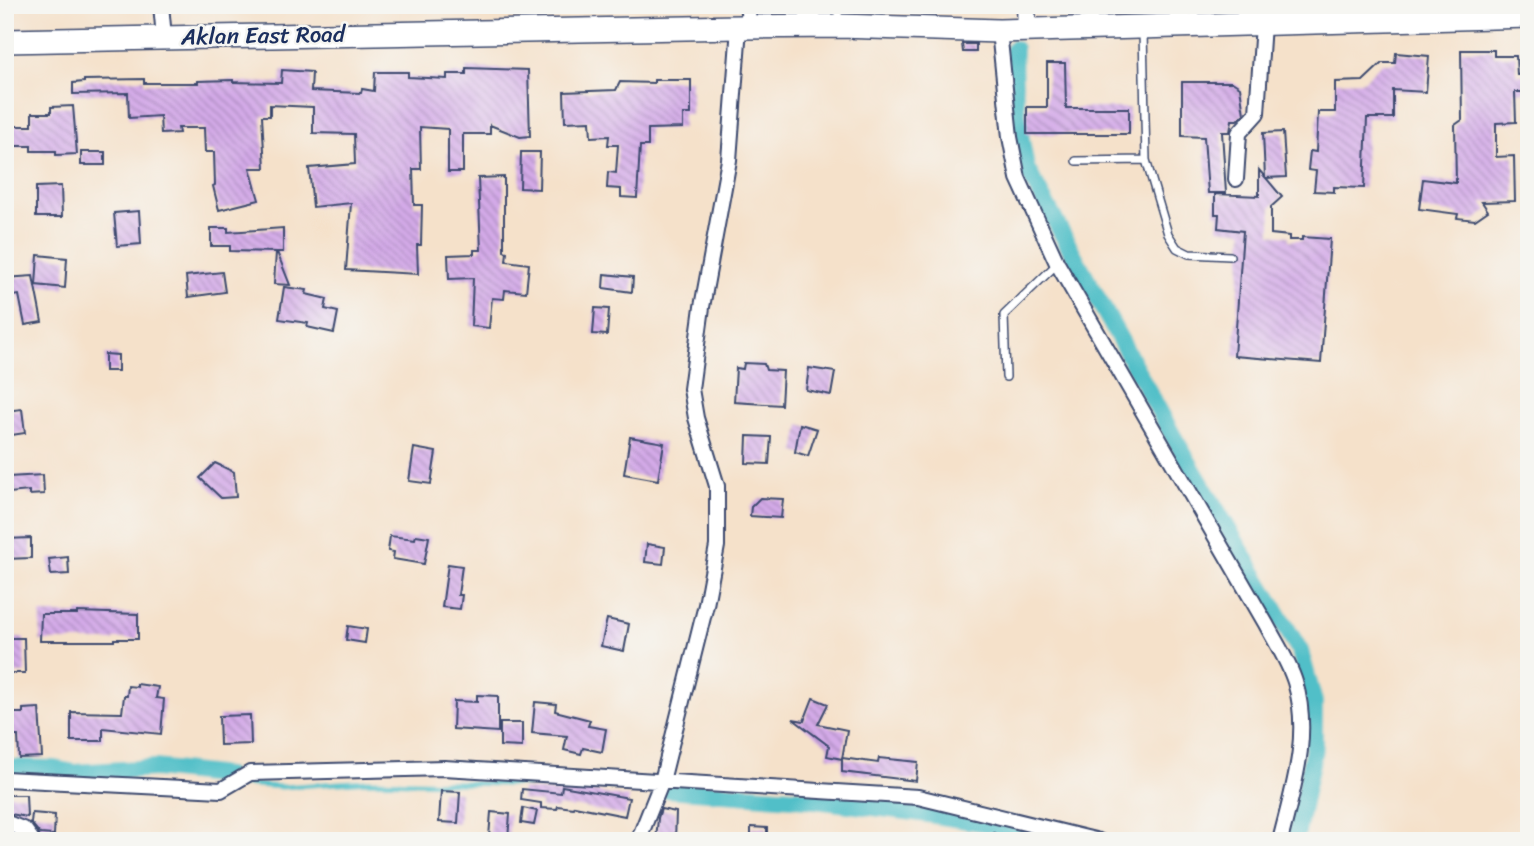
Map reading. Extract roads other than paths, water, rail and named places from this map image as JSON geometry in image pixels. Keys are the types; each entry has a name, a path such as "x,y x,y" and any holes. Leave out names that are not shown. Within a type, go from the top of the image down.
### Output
{"main road":[{"name":"Aklan East Road","path":"5,41 839,16 999,31 1027,31 1514,13"}],"street":[{"path":"162,5 164,37"},
{"path":"1026,5 1027,31"},
{"path":"638,841 662,781 706,605 717,546 718,486 696,418 691,389 702,307 730,160 745,20"},
{"path":"1236,179 1238,133 1257,113 1263,24"},
{"path":"999,31 1018,178 1058,263 1295,680 1303,718 1301,748 1280,841"},
{"path":"5,779 220,790 250,773 444,768 918,797 1100,841"},
{"path":"5,822 25,830 33,841"}],"lane":[{"path":"1143,27 1146,160 1168,234 1177,248 1189,254 1230,257"},
{"path":"1076,161 1146,160"},
{"path":"1006,377 1004,315 1058,263"}],"waterway":[{"path":"1014,49 1018,124 1026,168 1174,438 1300,651 1314,702 1314,748 1295,841"},
{"path":"5,768 54,769 75,773 155,768 226,776"},
{"path":"241,784 282,787 368,781 643,787"},
{"path":"666,789 807,799 915,812 993,824 1062,841"}]}
